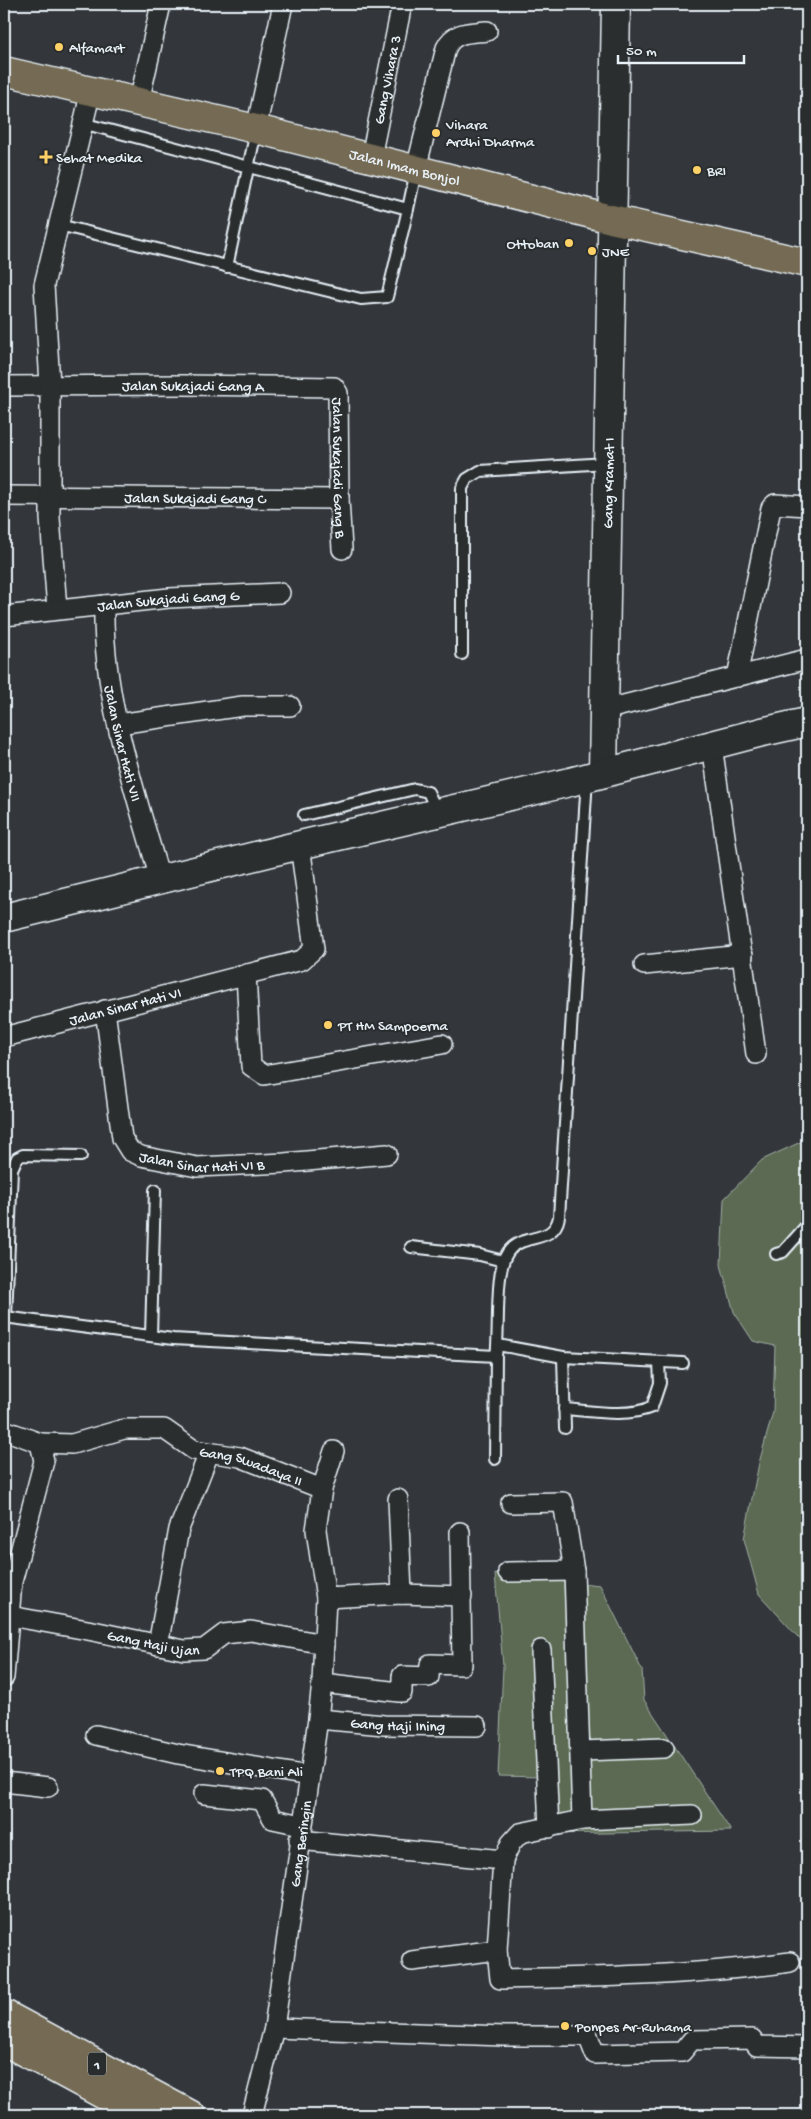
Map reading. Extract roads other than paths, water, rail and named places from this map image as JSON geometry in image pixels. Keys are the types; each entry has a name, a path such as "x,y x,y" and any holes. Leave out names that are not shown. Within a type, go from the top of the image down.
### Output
{"main road":[{"name":"Jalan Imam Bonjol","path":"4,71 256,129 611,219 807,264"},
{"name":"1","path":"4,2014 191,2115"},
{"name":"1","path":"4,2041 142,2115"}],"street":[{"path":"139,102 161,4"},
{"path":"256,129 283,4"},
{"name":"Gang Vihara 3","path":"371,157 402,4"},
{"name":"Gang Kramat I","path":"598,766 604,710 616,4"},
{"path":"416,169 446,48 450,39 460,34 487,31"},
{"path":"57,609 50,518 50,385 44,285 91,92"},
{"name":"Jalan Sukajadi Gang A","path":"4,386 331,386 336,388"},
{"name":"Jalan Sukajadi Gang B","path":"336,388 338,393 339,499 342,549"},
{"name":"Jalan Sukajadi Gang C","path":"4,496 339,499"},
{"path":"737,677 771,508 774,504 807,506"},
{"name":"Jalan Sukajadi Gang G","path":"4,616 179,597 280,593"},
{"name":"Jalan Sinar Hati VII","path":"104,605 103,637 118,724 160,879"},
{"path":"604,710 807,660"},
{"path":"118,724 243,706 290,706"},
{"path":"4,918 437,812 598,766 712,745 807,722"},
{"path":"712,745 756,1054"},
{"name":"Jalan Sinar Hati VI","path":"4,1037 302,960 314,949 300,845"},
{"path":"644,965 743,955"},
{"path":"246,974 251,1066 264,1075 442,1044"},
{"name":"Jalan Sinar Hati VI B","path":"104,1010 122,1138 130,1151 141,1156 197,1168 388,1154"},
{"name":"Gang Swadaya II","path":"4,1430 40,1443 72,1444 124,1428 164,1429 194,1450 240,1457 322,1489"},
{"path":"4,1677 12,1582 44,1461 40,1443"},
{"name":"Gang Beringin","path":"252,2115 274,2028 300,1832 318,1719 322,1683 326,1598 316,1530 322,1489 334,1451"},
{"path":"158,1645 179,1529 209,1453"},
{"path":"398,1499 402,1594"},
{"path":"511,1502 563,1502 574,1571 582,1820"},
{"path":"322,1683 402,1692 402,1676 429,1677 430,1664 462,1665 460,1532"},
{"path":"508,1572 574,1571"},
{"path":"326,1598 402,1594 462,1596"},
{"name":"Gang Haji Ujan","path":"10,1616 184,1650 204,1648 224,1634 251,1631 324,1644"},
{"path":"541,1650 549,1828"},
{"name":"Gang Haji Ining","path":"318,1719 384,1725 477,1726"},
{"path":"96,1735 178,1754 309,1776"},
{"path":"581,1751 664,1748"},
{"path":"4,1782 48,1787"},
{"path":"204,1794 262,1800 273,1819 300,1832 503,1860"},
{"path":"692,1815 582,1820 520,1834 511,1843 503,1860 496,1950 500,1979 626,1976 756,1967 790,1962"},
{"path":"412,1961 496,1950"},
{"path":"274,2028 504,2036 588,2036 595,2054 682,2052 692,2040 752,2038 757,2046 807,2047"}],"lane":[{"path":"82,123 408,209"},
{"path":"227,267 256,129"},
{"path":"59,225 361,299 387,296 416,169"},
{"path":"462,654 462,488 467,479 480,471 607,463"},
{"path":"495,1459 497,1351 500,1280 503,1261 516,1244 553,1231 559,1217 598,766"},
{"path":"304,815 415,789 428,792 432,797 437,812"},
{"path":"81,1156 23,1155 14,1162 12,1169 5,1317 150,1336 497,1351 683,1362"},
{"path":"150,1336 155,1190"},
{"path":"776,1254 783,1252 807,1225"},
{"path":"411,1247 480,1255 503,1261"},
{"path":"563,1356 565,1428"},
{"path":"564,1409 628,1413 640,1412 652,1407 660,1383 659,1362"}],"place":[{"name":"Alfamart","path":"59,47"},
{"name":"Vihara Ardhi Dharma","path":"436,133"},
{"name":"Sehat Medika","path":"46,157"},
{"name":"BRI","path":"697,170"},
{"name":"Ottoban","path":"569,243"},
{"name":"JNE","path":"592,251"},
{"name":"PT HM Sampoerna","path":"328,1025"},
{"name":"TPQ Bani Ali","path":"220,1771"},
{"name":"Ponpes Ar-Ruhama","path":"565,2026"}]}
